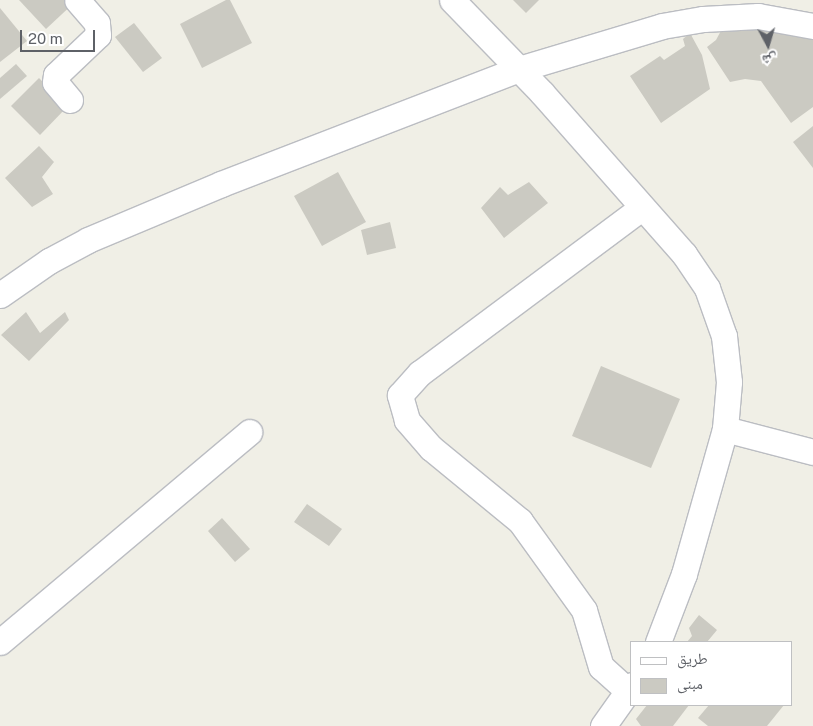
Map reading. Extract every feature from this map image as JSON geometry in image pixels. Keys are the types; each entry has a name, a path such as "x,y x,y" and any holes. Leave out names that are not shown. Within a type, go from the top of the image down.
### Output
{"street":[{"path":"70,100 55,82 56,75 98,35 97,23 77,0"},
{"path":"452,0 519,69 684,254 707,288 724,336 729,382 726,428 684,574 658,641"},
{"path":"0,295 49,261 88,240 221,184 519,69 662,26 703,19 758,16 813,26"},
{"path":"603,726 630,688 601,667 584,610 520,521 431,448 407,420 400,395 420,373 641,208"},
{"path":"726,428 813,452"},
{"path":"0,642 249,432"}],"building":[{"path":"19,0 75,0 76,1 46,29"},
{"path":"226,0 230,0 252,43 202,68 180,24"},
{"path":"513,0 539,0 526,13"},
{"path":"0,8 27,41 0,62"},
{"path":"134,23 162,58 143,72 115,37"},
{"path":"723,27 813,34 813,107 791,123 761,81 745,79 730,82 707,47 716,40"},
{"path":"690,33 702,55 710,89 661,123 630,76 660,56 664,60 685,46 683,39"},
{"path":"16,64 27,76 0,99 0,78"},
{"path":"39,78 67,107 40,135 11,106"},
{"path":"813,126 813,168 793,142"},
{"path":"39,146 54,162 42,177 53,194 32,207 5,178"},
{"path":"338,172 366,222 322,246 294,196"},
{"path":"529,182 548,203 504,238 481,208 500,187 508,195"},
{"path":"390,222 396,248 367,255 361,230"},
{"path":"26,312 40,333 65,312 69,320 29,361 1,335"},
{"path":"601,366 680,399 651,468 572,436"},
{"path":"307,504 342,529 329,546 294,522"},
{"path":"222,518 250,549 235,562 208,531"},
{"path":"699,615 717,630 708,641 688,641 692,636 689,628"},
{"path":"646,706 688,706 673,726 641,726 636,719"},
{"path":"708,706 783,706 767,726 708,726 698,718"}]}
